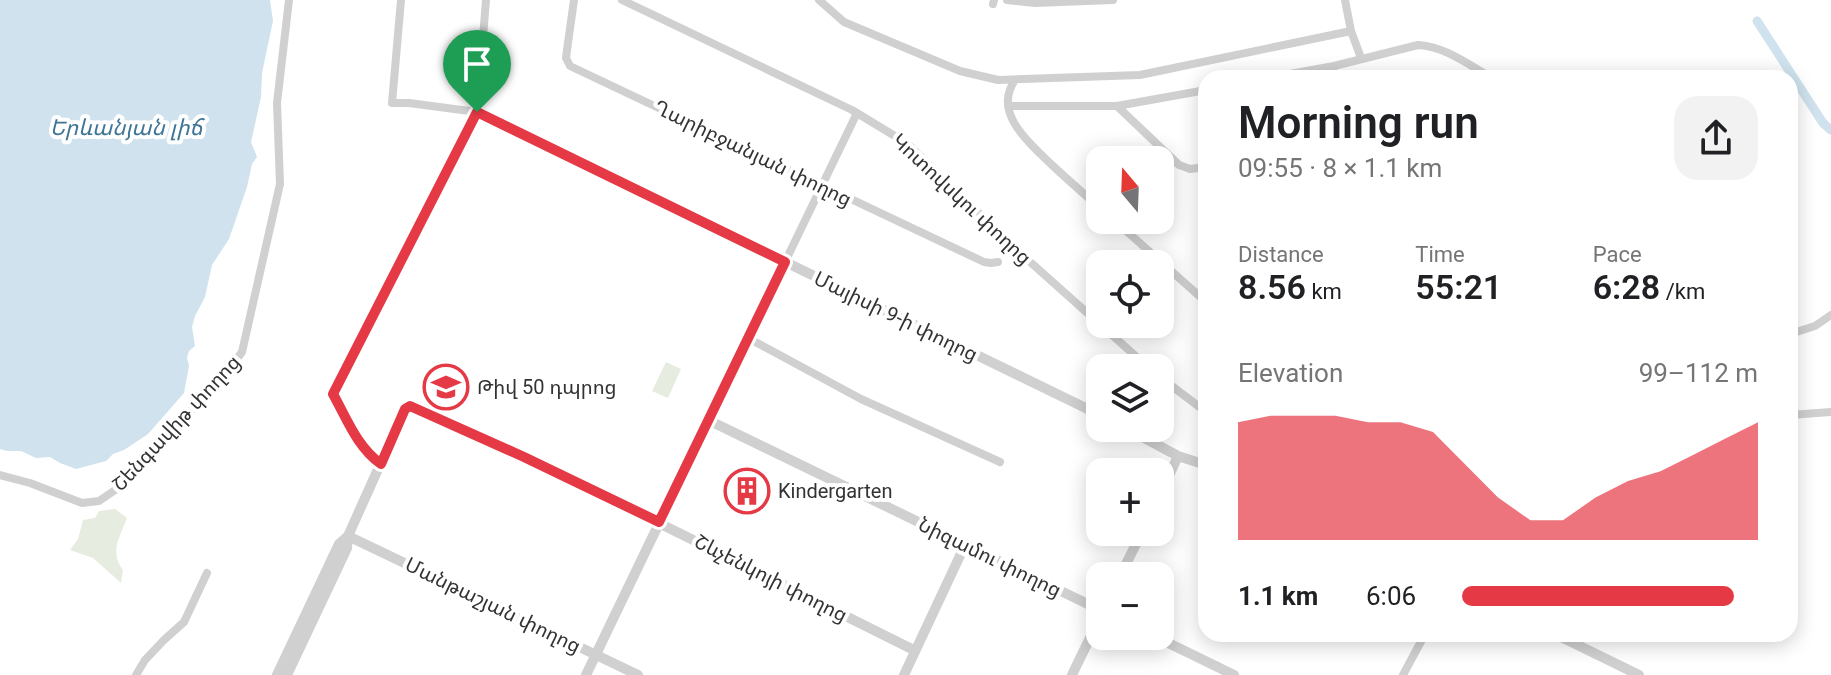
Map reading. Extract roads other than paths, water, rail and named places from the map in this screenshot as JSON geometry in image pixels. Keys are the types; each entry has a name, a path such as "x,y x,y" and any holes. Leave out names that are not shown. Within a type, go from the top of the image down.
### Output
{"street":[{"name":"Շենգավիթ փողոց","path":"0,475 82,503 99,501 124,484 221,380 242,352 280,184 277,103 289,0"},
{"path":"401,0 392,103 477,112"},
{"path":"287,675 347,548 348,536 381,464 361,446 333,394 477,112 486,0"},
{"name":"Ղարիբջանյան փողոց","path":"574,0 566,58 570,66 984,262 998,262"},
{"name":"Կոտովսկու փողոց","path":"622,0 857,113 908,144 1019,252 1133,354"},
{"path":"819,0 844,22 960,71 998,80 1140,75 1351,31"},
{"path":"1007,0 1035,3 1113,0"},
{"path":"1345,0 1351,31 1361,58"},
{"path":"1312,70 1418,45 1439,49 1477,70"},
{"path":"1333,70 1334,66"},
{"path":"1015,80 1008,93 1008,106 1016,127 1086,195"},
{"path":"1008,106 1117,106 1198,91"},
{"path":"1117,106 1179,165 1198,168"},
{"name":"Մայիսի 9-ի փողոց","path":"477,112 1086,408"},
{"path":"586,675 857,113"},
{"path":"1130,234 1198,295"},
{"path":"1798,331 1815,326 1831,315"},
{"path":"748,338 861,399 1000,462"},
{"path":"1174,388 1198,407"},
{"name":"Շևչենկոյի փողոց","path":"381,464 405,409 410,406 659,522 914,650"},
{"path":"1798,414 1831,412"},
{"name":"Նիզամու փողոց","path":"708,420 1086,603"},
{"path":"1152,442 1198,462"},
{"path":"1174,465 1178,456"},
{"path":"277,675 339,544 348,536"},
{"name":"Մանթաշյան փողոց","path":"348,536 638,675"},
{"path":"904,675 965,545"},
{"path":"136,675 145,660 184,622 207,573"},
{"path":"1403,675 1421,642"},
{"path":"1571,642 1639,675"},
{"path":"1072,675 1086,646"},
{"path":"1174,646 1234,675"}],"water":[{"name":"Երևանյան լիճ","path":"0,0 270,0 273,21 251,142 257,157 252,164 229,239 212,265 205,297 195,316 192,327 195,346 187,358 189,366 184,393 148,434 106,461 76,469 50,457 36,458 21,451 0,449"}],"waterway":[{"path":"1757,21 1789,70"},
{"path":"1798,84 1831,130"}],"place":[{"name":"Թիվ 50 դպրոց","path":"446,387"},
{"name":"Kindergarten","path":"747,491"}]}
